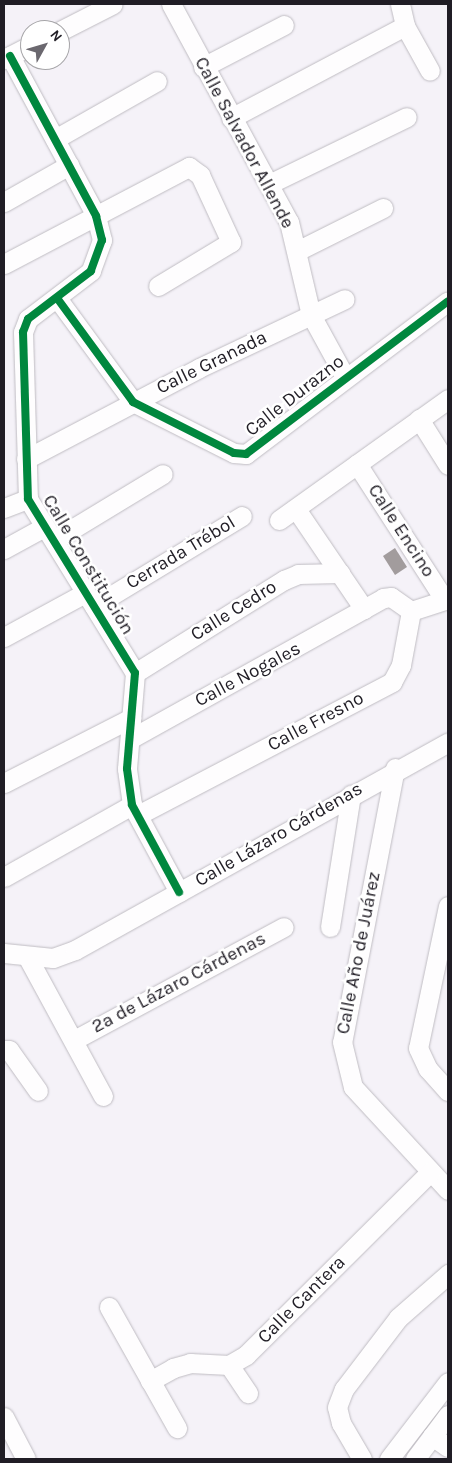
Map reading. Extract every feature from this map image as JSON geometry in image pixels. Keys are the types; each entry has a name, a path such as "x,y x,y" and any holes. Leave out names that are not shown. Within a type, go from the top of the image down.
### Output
{"street":[{"path":"70,26 113,4"},
{"name":"Calle Salvador Allende","path":"171,4 203,68 269,184 299,250 311,315"},
{"path":"400,4 405,26 430,71"},
{"path":"203,68 284,25"},
{"path":"231,118 405,26"},
{"path":"7,57 20,51"},
{"name":"Calle Constitución","path":"7,57 96,216 102,240 100,256 91,271 28,319 23,332 28,499 135,673"},
{"path":"55,140 157,81"},
{"path":"269,184 407,118"},
{"path":"4,202 69,165"},
{"path":"4,264 182,169 196,169 231,233 231,242 158,286"},
{"path":"299,250 383,208"},
{"name":"Calle Durazno","path":"57,298 133,402 234,453 246,454 344,377 448,301"},
{"name":"Calle Granada","path":"26,459 133,402 344,300"},
{"path":"311,315 344,377"},
{"path":"279,520 444,402"},
{"path":"419,419 448,465"},
{"name":"Calle Encino","path":"356,464 446,599"},
{"path":"4,549 49,534 163,474"},
{"path":"4,508 28,499"},
{"path":"296,509 364,609"},
{"name":"Cerrada Trébol","path":"4,638 90,600 242,516"},
{"name":"Calle Cedro","path":"135,673 284,580 298,574 340,573"},
{"name":"Calle Nogales","path":"130,739 364,609 391,597 411,611"},
{"path":"411,611 446,599"},
{"name":"Calle Fresno","path":"4,877 392,682 401,665 411,611"},
{"path":"135,673 127,769 135,810 179,892"},
{"path":"4,783 131,718"},
{"name":"Calle Lázaro Cárdenas","path":"4,953 28,958 53,958 74,950 351,795 395,768 448,742"},
{"name":"Calle Año de Juárez","path":"395,768 342,1042 353,1087 448,1190"},
{"path":"330,927 351,795"},
{"path":"447,1087 428,1069 418,1048 448,906"},
{"name":"2ª de Lázaro Cárdenas","path":"74,1040 284,927"},
{"path":"28,958 103,1096"},
{"path":"4,1050 9,1050 38,1091"},
{"name":"Calle Cantera","path":"228,1365 246,1355 430,1172"},
{"path":"362,1459 341,1423 337,1407 344,1389 398,1318 448,1274"},
{"path":"109,1307 177,1428"},
{"path":"150,1381 190,1363 228,1365 248,1392"},
{"path":"389,1459 448,1382"},
{"path":"415,1459 448,1415"},
{"path":"4,1418 26,1459"},
{"path":"432,1436 448,1447"}],"building":[{"path":"395,548 407,567 395,575 383,556"}],"cycle path":[{"path":"10,56 96,216 102,240 91,271 28,319 23,332 28,499 135,673 127,769 132,805 179,892"},
{"path":"57,298 133,402 234,453 246,454 448,301"}]}
